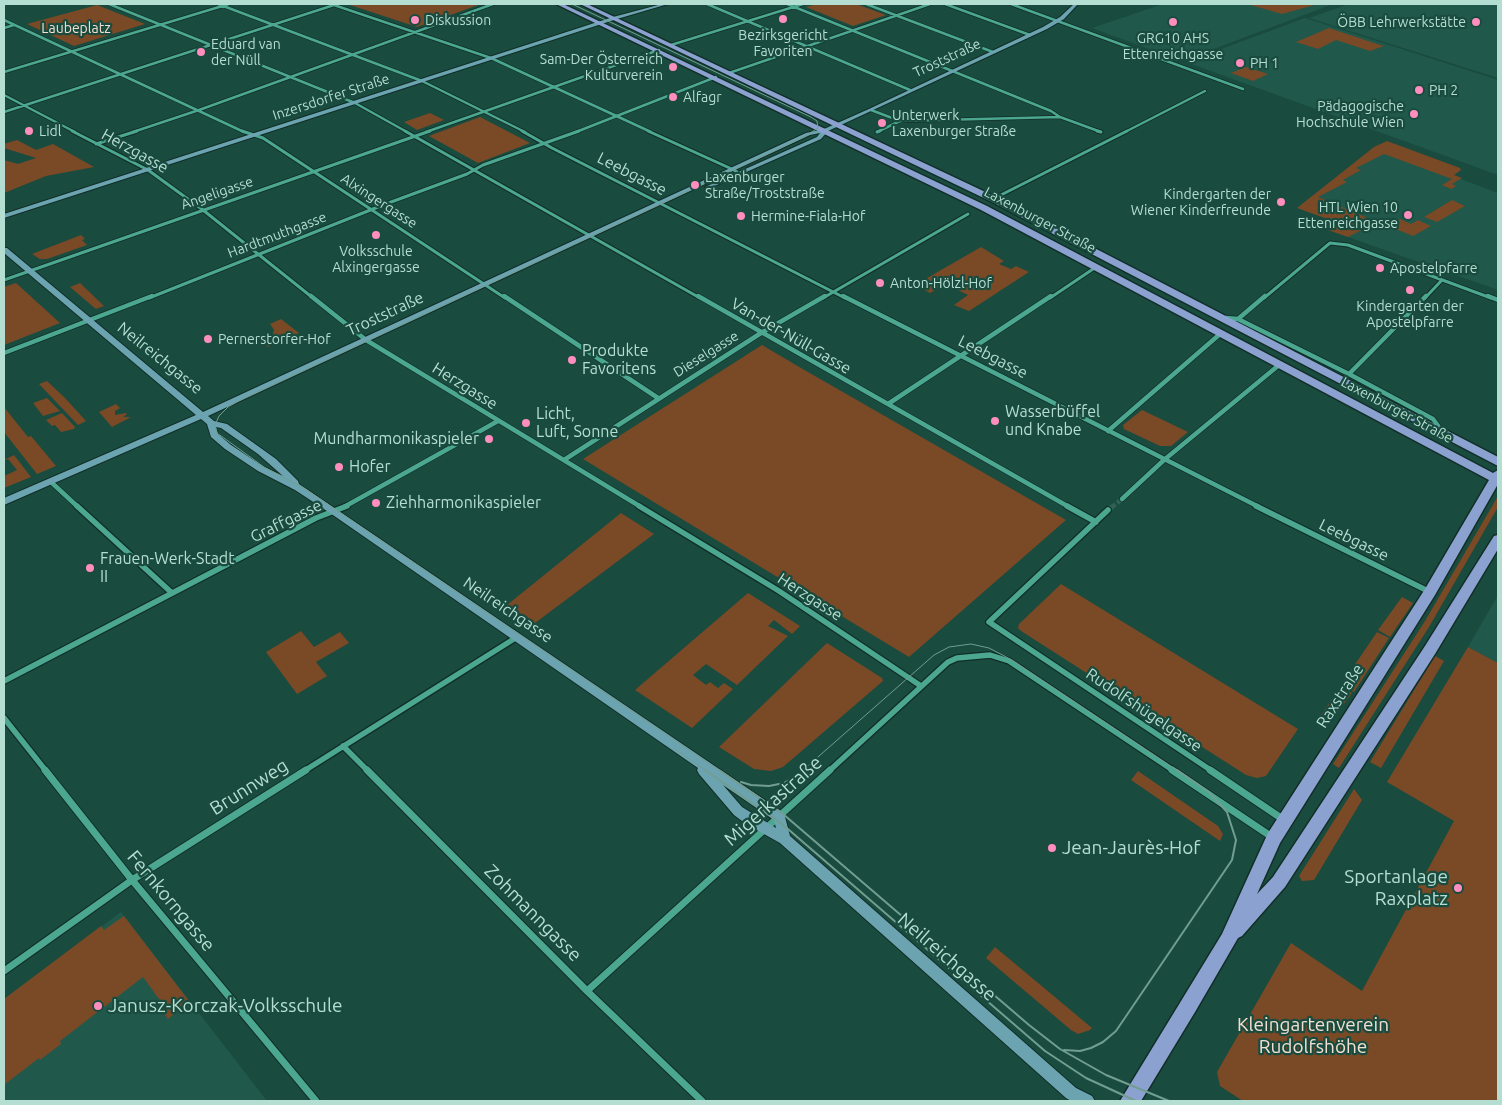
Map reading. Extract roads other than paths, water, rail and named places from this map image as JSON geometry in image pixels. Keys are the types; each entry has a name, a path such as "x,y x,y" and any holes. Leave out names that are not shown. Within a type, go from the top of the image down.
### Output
{"main road":[{"name":"Laxenburger Straße","path":"559,4 716,77 984,208 1279,365 1497,477"},
{"name":"Laxenburger Straße","path":"583,4 992,199 1498,462"},
{"name":"Raxstraße","path":"1130,1101 1228,940 1274,838 1430,592 1497,477"},
{"name":"Raxstraße","path":"1228,940 1279,882 1430,650 1498,539"}],"street":[{"path":"109,4 210,46 355,102 414,136"},
{"path":"218,4 422,81 482,112 659,50"},
{"path":"4,72 229,4"},
{"path":"4,112 210,46 333,4 491,58 734,173"},
{"path":"96,144 199,110 493,4"},
{"name":"Inzersdorfer Straße","path":"4,216 615,18 666,4"},
{"path":"707,4 910,90"},
{"path":"787,4 1051,110 1060,117 1101,132"},
{"path":"671,45 803,4"},
{"path":"866,4 993,52"},
{"path":"729,73 930,4"},
{"path":"945,4 1030,35"},
{"path":"1011,4 1243,90"},
{"name":"Troststraße","path":"4,502 202,415 641,212 734,173 808,134 826,130 871,110 1057,22 1076,4"},
{"path":"4,20 73,51"},
{"path":"4,28 15,25"},
{"name":"Alxingergasse","path":"73,51 263,138 658,398"},
{"path":"545,143 716,77"},
{"path":"992,199 1205,91"},
{"name":"Herzgasse","path":"4,95 148,170 203,210 366,340 779,591 921,686"},
{"path":"871,110 900,121 1060,117"},
{"name":"Angeligasse","path":"4,280 482,112"},
{"name":"Leebgasse","path":"482,112 962,355 1164,460 1430,592"},
{"path":"877,132 900,121"},
{"name":"Van-der-Nüll-Gasse","path":"414,136 592,235 761,333 1096,522"},
{"name":"Hardtmuthgasse","path":"4,353 545,143"},
{"name":"Dieselgasse","path":"564,460 761,333 968,214"},
{"path":"1238,319 1330,243 1348,245 1498,300"},
{"path":"4,250 27,271"},
{"path":"888,404 1096,267"},
{"name":"Neilreichgasse","path":"27,271 211,423 224,426 273,461 304,492"},
{"path":"1349,374 1442,280"},
{"name":"Laxenburger Straße","path":"1219,318 1238,319 1349,374 1433,420 1446,436"},
{"path":"1108,430 1220,334"},
{"path":"1122,498 1164,460 1279,365"},
{"name":"Graffgasse","path":"4,681 316,518 351,504 498,421"},
{"name":"Neilreichgasse","path":"211,423 212,432 222,443 261,469 304,492 333,511 780,817"},
{"path":"51,482 172,593"},
{"path":"1096,522 1108,510"},
{"name":"Rudolfshügelgasse","path":"1096,522 989,622 1285,820"},
{"name":"Brunnweg","path":"4,971 132,880 517,637"},
{"name":"Rudolfshügelgasse","path":"990,655 1009,661 1274,838"},
{"name":"Migerkastraße","path":"587,991 767,829 948,662 957,658 990,655"},
{"name":"Fernkorngasse","path":"4,718 132,880 316,1101"},
{"name":"Zohmanngasse","path":"344,746 587,991 702,1101"},
{"name":"Neilreichgasse","path":"691,756 738,811 784,839 1071,1093 1087,1101"},
{"path":"780,817 784,839"}],"tunnel":[{"path":"1112,507 1122,499"},
{"path":"1108,510 1113,506"}],"tram line":[{"path":"572,4 811,117 817,121 818,128 804,137 242,399 228,407 219,416 215,425 217,433 264,467 304,488 720,771"},
{"path":"802,771 934,655 949,647 971,644 989,648 1012,660 1178,771"},
{"path":"675,749 707,771"},
{"path":"705,770 781,823 1045,1051 1086,1078 1136,1101"},
{"path":"719,770 783,814 1029,1025 1060,1049 1106,1075 1169,1101"},
{"path":"741,782 751,785 769,786 784,783 796,777 804,770"},
{"path":"1064,1050 1080,1051 1091,1048 1103,1042 1116,1031 1232,860 1236,840 1227,812 1209,792 1177,770"}],"place":[{"name":"Bezirksgericht Favoriten","path":"783,19"},
{"name":"Diskussion","path":"415,20"},
{"name":"GRG10 AHS Ettenreichgasse","path":"1173,22"},
{"name":"ÖBB Lehrwerkstätte","path":"1476,22"},
{"name":"Eduard van der Nüll","path":"201,52"},
{"name":"PH 1","path":"1240,63"},
{"name":"Sam-Der Österreich Kulturverein","path":"673,67"},
{"name":"PH 2","path":"1419,90"},
{"name":"Alfagr","path":"673,97"},
{"name":"Pädagogische Hochschule Wien","path":"1414,114"},
{"name":"Unterwerk Laxenburger Straße","path":"882,123"},
{"name":"Lidl","path":"29,131"},
{"name":"Laxenburger Straße/Troststraße","path":"695,185"},
{"name":"Kindergarten der Wiener Kinderfreunde","path":"1281,202"},
{"name":"HTL Wien 10 Ettenreichgasse","path":"1408,215"},
{"name":"Hermine-Fiala-Hof","path":"741,216"},
{"name":"Volksschule Alxingergasse","path":"376,235"},
{"name":"Apostelpfarre","path":"1380,268"},
{"name":"Anton-Hölzl-Hof","path":"880,283"},
{"name":"Kindergarten der Apostelpfarre","path":"1410,290"},
{"name":"Pernerstorfer-Hof","path":"208,339"},
{"name":"Produkte Favoritens","path":"572,360"},
{"name":"Wasserbüffel und Knabe","path":"995,421"},
{"name":"Licht, Luft, Sonne","path":"526,423"},
{"name":"Mundharmonikaspieler","path":"489,439"},
{"name":"Hofer","path":"339,467"},
{"name":"Ziehharmonikaspieler","path":"376,503"},
{"name":"Frauen-Werk-Stadt II","path":"90,568"},
{"name":"Jean-Jaurès-Hof","path":"1052,848"},
{"name":"Sportanlage Raxplatz","path":"1458,888"},
{"name":"Janusz-Korczak-Volksschule","path":"98,1006"}],"park label":[{"name":"Laubeplatz","path":"76,28"},
{"name":"Kleingartenverein Rudolfshöhe","path":"1313,1036"}]}
